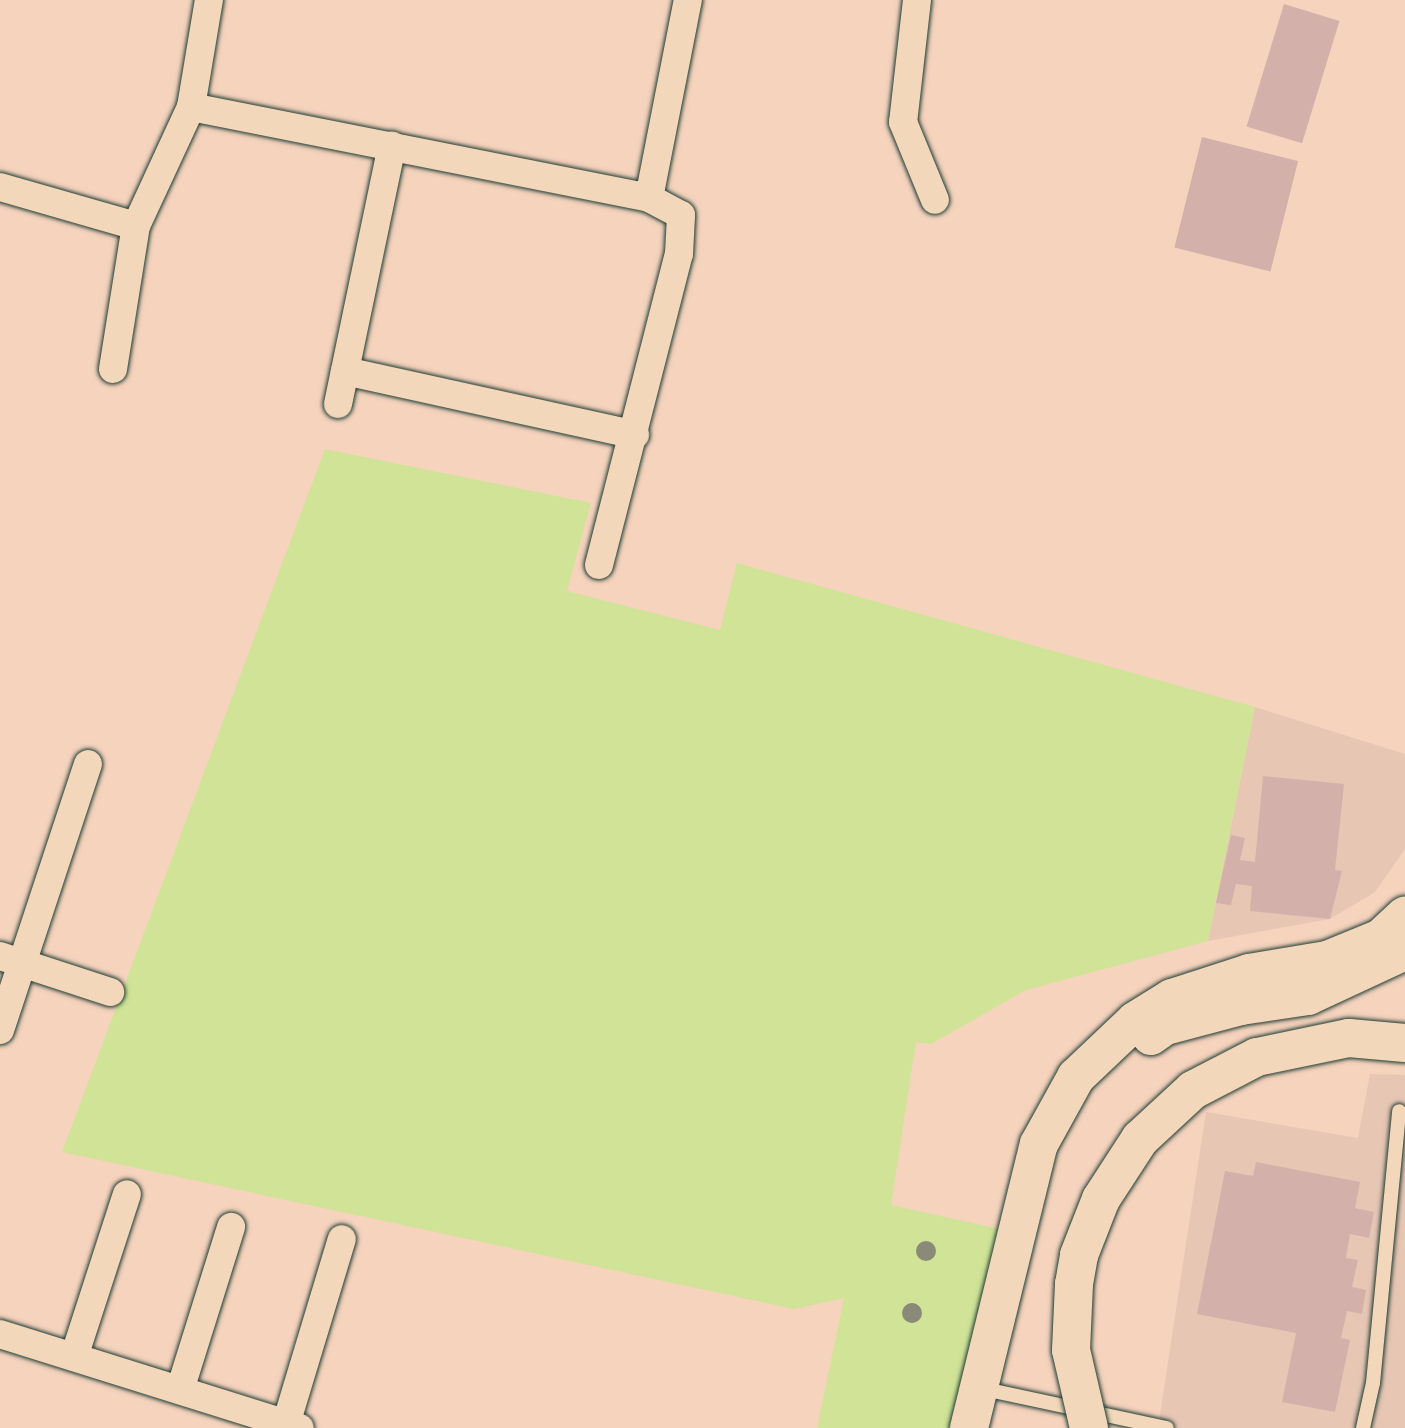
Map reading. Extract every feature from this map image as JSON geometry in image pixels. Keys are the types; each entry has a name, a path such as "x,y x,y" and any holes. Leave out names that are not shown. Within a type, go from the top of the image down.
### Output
{"highway":[{"path":"992,1403 1039,1144 1076,1077 1135,1021 1172,999 1249,973 1326,960 1381,938 1405,916"},
{"path":"969,1428 992,1403 1041,1212 1068,1126 1106,1069 1165,1026 1241,1006 1308,996 1405,951"},
{"path":"1089,1428 1071,1350 1079,1255 1113,1177 1140,1139 1193,1090 1256,1057 1349,1038 1405,1043"}],"street":[{"path":"113,369 136,226 191,107 209,0"},
{"path":"649,198 688,0"},
{"path":"917,0 903,122 935,200"},
{"path":"191,107 649,198 681,215 679,254 635,435 599,565"},
{"path":"338,404 392,146"},
{"path":"0,187 136,226"},
{"path":"345,371 635,435"},
{"path":"0,1030 11,959 88,764"},
{"path":"11,959 110,992"},
{"path":"74,1357 127,1194"},
{"path":"180,1390 231,1227"},
{"path":"0,1334 293,1426 342,1239"}],"lane":[{"path":"1363,1428 1375,1372 1399,1111"},
{"path":"992,1403 1167,1428"}],"shaded area":[{"path":"1255,707 1405,754 1405,849 1375,892 1330,919 1208,941"},
{"path":"1370,1074 1405,1075 1405,1428 1158,1428 1206,1112 1358,1138"}],"green space":[{"path":"325,449 591,503 567,591 720,630 737,563 1255,707 1208,941 1026,990 931,1044 916,1042 891,1205 1004,1230 959,1428 817,1428 844,1298 794,1309 62,1152"}],"building":[{"path":"1284,4 1339,21 1302,143 1247,126"},
{"path":"1202,137 1298,161 1270,272 1174,248"},
{"path":"1263,776 1344,784 1335,870 1342,871 1330,919 1250,911 1252,886 1236,884 1231,905 1216,903 1231,835 1245,838 1240,860 1255,862"},
{"path":"1256,1162 1360,1182 1355,1208 1374,1212 1369,1238 1350,1234 1346,1258 1358,1260 1352,1287 1366,1290 1362,1314 1347,1311 1341,1338 1350,1340 1335,1412 1282,1402 1296,1333 1197,1314 1225,1171 1253,1176"}]}
